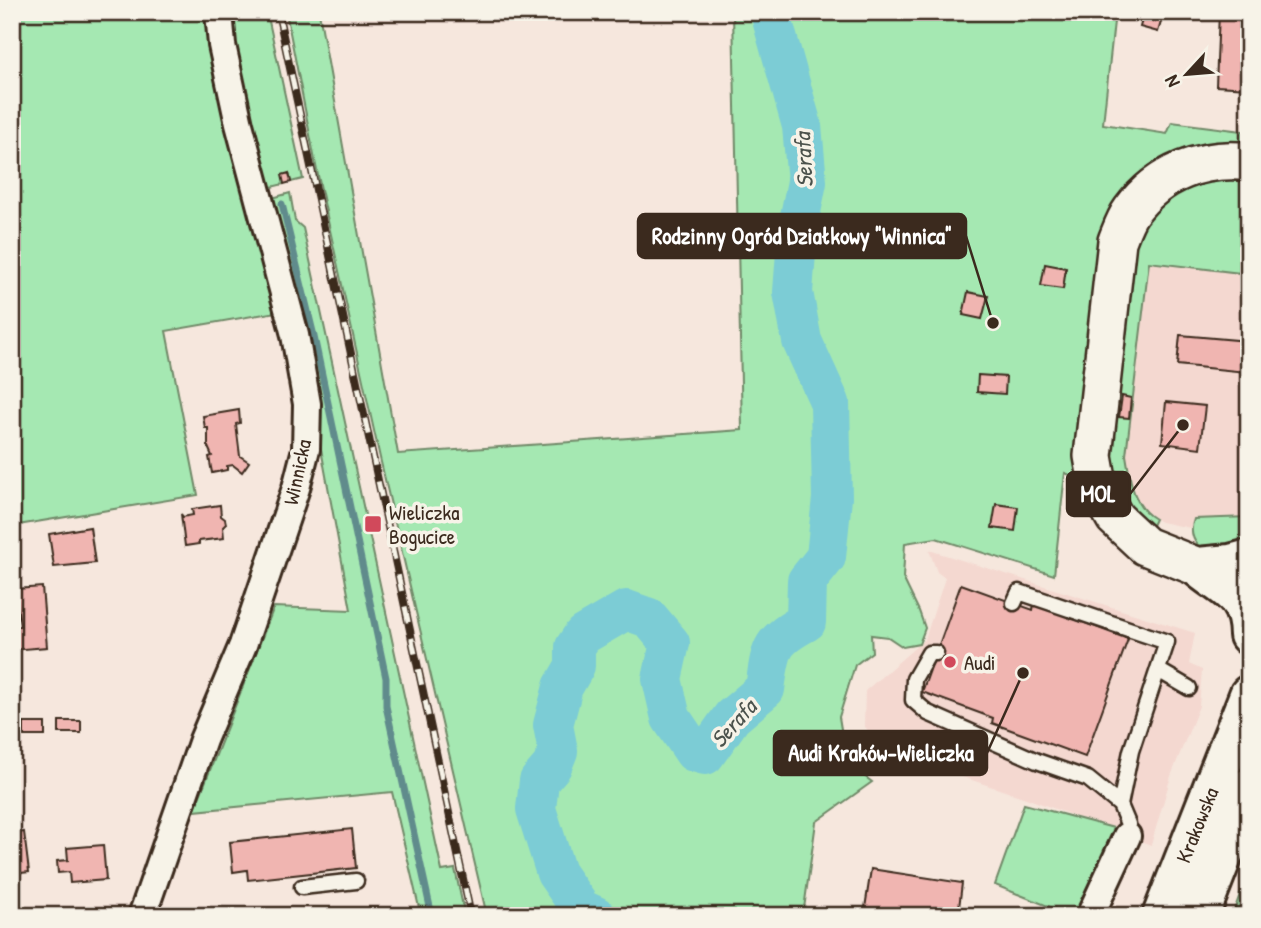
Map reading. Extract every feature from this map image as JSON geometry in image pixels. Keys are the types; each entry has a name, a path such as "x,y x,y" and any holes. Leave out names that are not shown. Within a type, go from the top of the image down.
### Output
{"main road":[{"path":"1198,567 1249,559"},
{"path":"1198,567 1229,588 1239,599 1249,618 1248,696"},
{"name":"Krakowska","path":"1163,916 1248,696"},
{"name":"Krakowska","path":"1199,916 1249,788"}],"street":[{"name":"Winnicka","path":"142,916 203,740 243,645 296,488 306,449 307,404 295,335 242,136 222,45 219,12"},
{"path":"1198,567 1145,545 1115,518 1099,491 1093,456 1117,241 1131,211 1170,175 1197,163 1234,160 1249,162"},
{"path":"1090,916 1126,836"}],"lane":[{"path":"1014,603 1019,592 1167,642 1131,751 1119,805"},
{"path":"936,653 929,653 914,679 913,701 928,713 1037,761 1088,779 1119,805 1128,824 1126,836"},
{"path":"1158,670 1189,688"},
{"path":"1221,859 1249,828"},
{"path":"302,887 356,881"}],"shaded area":[{"path":"1149,262 1249,274 1249,517 1194,519 1190,528 1161,522 1149,515 1137,502 1130,483 1126,455"},
{"path":"929,550 1195,633 1189,664 1202,670 1199,706 1171,776 1151,845 1026,798 881,750 864,725 865,691 925,639 945,578 937,572"}],"green space":[{"path":"12,12 211,12 282,311 166,331 198,495 12,526"},
{"path":"227,12 267,12 303,179 291,182 289,174 284,184 263,189"},
{"path":"286,12 319,12 398,454 742,430 733,12 1115,12 1103,124 1167,134 1172,122 1249,132 1249,274 1149,262 1126,455 1137,499 1141,507 1155,519 1135,562 1102,528 1078,478 1065,473 1054,575 936,538 905,543 903,578 925,628 919,644 903,647 888,637 871,635 872,652 855,665 839,717 843,741 842,759 872,782 816,822 803,916 487,916 380,458 317,171"},
{"path":"290,193 295,221 303,228 442,871 455,869 465,916 421,916 392,792 194,811 274,607 351,610 303,352 265,200"},
{"path":"1249,517 1249,549 1206,555 1194,538 1194,519"},
{"path":"1024,804 1121,830 1073,916 995,885"},
{"path":"1249,870 1249,916 1232,916"}],"building":[{"path":"1144,12 1164,12 1158,32 1140,27"},
{"path":"1219,12 1249,12 1249,88 1216,86"},
{"path":"289,173 291,182 284,184 282,175"},
{"path":"1045,264 1066,268 1063,289 1041,286"},
{"path":"968,292 988,296 982,319 963,315"},
{"path":"1180,335 1248,341 1246,372 1177,365"},
{"path":"978,375 1006,377 1005,394 977,392"},
{"path":"1122,396 1131,398 1129,418 1119,417"},
{"path":"1166,402 1205,406 1200,448 1162,443"},
{"path":"239,410 240,423 236,424 240,456 249,462 242,472 233,465 227,466 227,470 212,473 208,428 205,428 203,416"},
{"path":"996,504 1018,507 1015,531 992,528"},
{"path":"220,505 221,516 226,524 223,527 224,538 185,546 181,514 183,517 193,515 192,509"},
{"path":"90,527 95,563 54,567 49,534"},
{"path":"961,584 1033,610 1034,604 1128,639 1085,757 992,723 993,718 922,692"},
{"path":"42,587 47,647 12,650 12,627 20,626 16,589"},
{"path":"59,721 81,721 81,733 59,733"},
{"path":"24,723 45,723 45,736 24,736"},
{"path":"352,829 356,868 248,880 247,870 233,872 230,842"},
{"path":"24,832 29,872 12,874 12,834"},
{"path":"103,845 106,880 70,883 69,872 58,873 57,861 68,860 67,848"},
{"path":"871,869 962,883 958,916 880,916 881,910 865,908"}],"waterway":[{"name":"Serafa","path":"596,916 581,909 556,873 536,809 539,781 552,766 558,751 553,725 563,687 575,666 575,647 583,635 626,610 649,618 670,643 662,679 671,718 694,752 705,755 732,717 765,689 771,655 778,641 806,622 807,581 826,557 832,498 830,403 802,341 793,292 798,226 807,182 802,126 770,12"},
{"path":"282,204 313,332 386,678 386,706 432,916"}],"railway":[{"path":"278,12 471,916"}],"place":[{"name":"Rodzinny Ogród Działkowy \"Winnica\"","path":"993,323"},
{"name":"MOL","path":"1183,425"},
{"name":"Wieliczka Bogucice","path":"373,524"},
{"name":"Audi","path":"950,662"},
{"name":"Audi Kraków-Wieliczka","path":"1023,673"}]}
